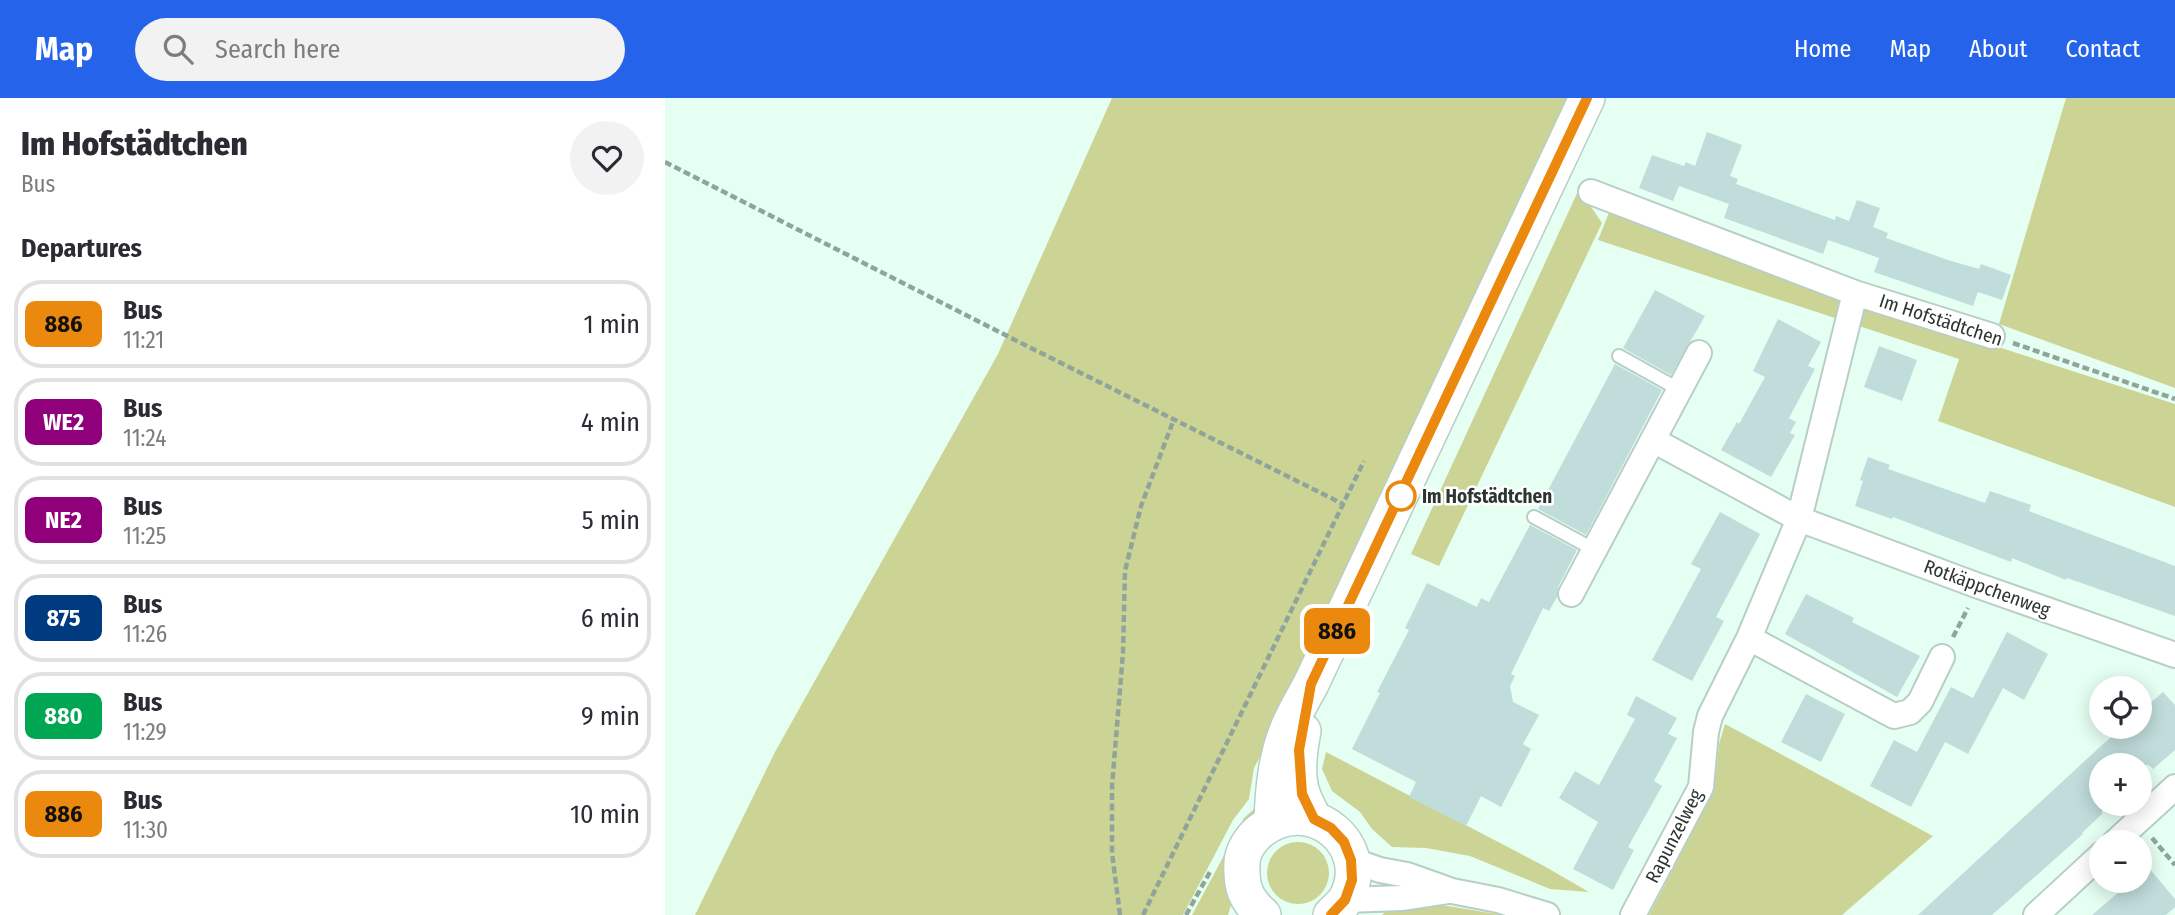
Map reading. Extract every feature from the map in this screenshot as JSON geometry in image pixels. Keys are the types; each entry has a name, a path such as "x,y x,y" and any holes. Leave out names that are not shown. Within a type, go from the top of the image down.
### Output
{"street":[{"path":"1272,822 1278,762 1289,725 1311,684 1587,98"},
{"name":"Im Hofstädtchen","path":"1591,192 1854,293 1993,336"},
{"name":"Rapunzelweg","path":"1633,915 1701,787 1710,716 1749,638 1799,519 1854,293"},
{"path":"1571,594 1699,353"},
{"path":"1653,440 1799,519"},
{"name":"Rotkäppchenweg","path":"1799,519 2175,655"},
{"path":"1749,638 1894,716 1910,712 1920,702 1943,657"},
{"path":"1311,684 1299,750 1302,794 1314,819"},
{"path":"2128,830 2175,787"},
{"path":"1251,911 1241,881 1242,858 1253,836 1272,822 1293,816 1314,819 1331,828 1344,842 1351,860 1352,880 1338,908"},
{"path":"1351,860 1452,891 1498,900 1547,915"},
{"path":"2036,915 2089,866"},
{"path":"1338,908 1452,891"}],"lane":[{"path":"1619,356 1680,390"},
{"path":"1534,517 1595,550"}],"path":[{"path":"665,162 1013,340 1343,504"},
{"name":"Im Hofstädtchen","path":"1993,336 2175,399"},
{"path":"1120,915 1112,853 1112,786 1123,653 1125,571 1141,506 1174,419"},
{"path":"1143,915 1364,461"},
{"path":"1943,657 1976,585"},
{"path":"2137,822 2175,865"}],"green space":[{"path":"1112,98 1570,98 1276,727 1254,768 1249,799 1233,820 1183,915 695,915 775,752 998,354"},
{"path":"2066,98 2175,98 2175,388 1999,324"},
{"path":"1579,189 1602,223 1439,566 1411,554"},
{"path":"1610,210 1877,312 1965,341 1992,345 2175,404 2175,507 1938,421 1959,359 1598,240"},
{"path":"1725,724 1933,836 1842,915 1649,915 1714,791 1719,744"},
{"path":"1326,752 1589,892 1550,889 1470,856 1426,848 1392,847 1372,829 1360,812 1332,791 1322,769"},
{"path":"1261,807 1228,915 1192,915 1244,818 1254,809"},
{"path":"1298,842 1310,844 1320,851 1327,861 1327,885 1320,895 1310,902 1298,904 1286,902 1276,895 1269,885 1267,873 1269,861 1276,851 1286,844"},
{"path":"1392,906 1448,906 1502,915 1382,915"}],"building":[{"path":"1707,132 1742,145 1730,176 1738,179 1736,184 1835,220 1836,216 1849,221 1857,200 1880,208 1873,227 1888,233 1886,238 1948,260 1979,269 1981,264 2011,275 2002,300 1978,292 1973,306 1874,272 1879,258 1854,249 1828,240 1823,254 1724,218 1729,204 1679,186 1673,201 1639,188 1652,155 1684,166 1686,162 1695,166"},
{"path":"1655,290 1705,316 1671,375 1623,348"},
{"path":"1778,319 1821,342 1808,366 1815,369 1789,418 1796,422 1790,433 1795,435 1771,477 1721,450 1765,377 1753,371"},
{"path":"1879,346 1917,360 1902,401 1864,387"},
{"path":"1615,364 1662,390 1586,535 1538,509"},
{"path":"1868,457 1890,465 1888,469 1985,503 1990,491 2031,505 2029,511 2175,566 2175,616 2067,578 2066,580 2012,558 2011,562 1893,517 1892,519 1855,506"},
{"path":"1720,512 1760,534 1716,617 1724,621 1692,681 1652,660 1701,569 1691,564"},
{"path":"1530,525 1577,550 1558,587 1557,597 1549,611 1543,608 1511,674 1515,676 1510,686 1513,702 1539,715 1523,744 1531,749 1501,807 1481,796 1466,826 1409,797 1416,782 1352,749 1409,630 1405,628 1427,583 1477,607 1481,598 1489,602"},
{"path":"1806,594 1854,618 1852,622 1920,656 1897,697 1785,634"},
{"path":"2007,632 2048,654 2024,700 2003,688 1968,754 1945,742 1911,807 1870,786 1894,740 1917,752 1951,687 1973,698"},
{"path":"2163,692 2175,705 2175,750 2153,769 2152,753 2093,753 2109,739 2152,739 2152,702"},
{"path":"1806,694 1845,714 1821,762 1781,742"},
{"path":"1636,696 1677,718 1668,734 1677,738 1654,781 1662,786 1628,847 1634,850 1613,890 1573,869 1598,822 1559,798 1575,771 1599,785 1635,719 1627,715"},
{"path":"2089,757 2089,816 2100,816 2083,834 1992,915 1918,915"},
{"path":"2152,872 2175,899 2175,907 2166,915 2092,915 2118,893 2152,893"}],"bus line":[{"name":"886","path":"1331,915 1345,900 1352,880 1351,860 1344,842 1331,828 1314,819 1302,794 1299,750 1311,684 1587,98"}],"place":[{"name":"Im Hofstädtchen","path":"1401,496"}]}
